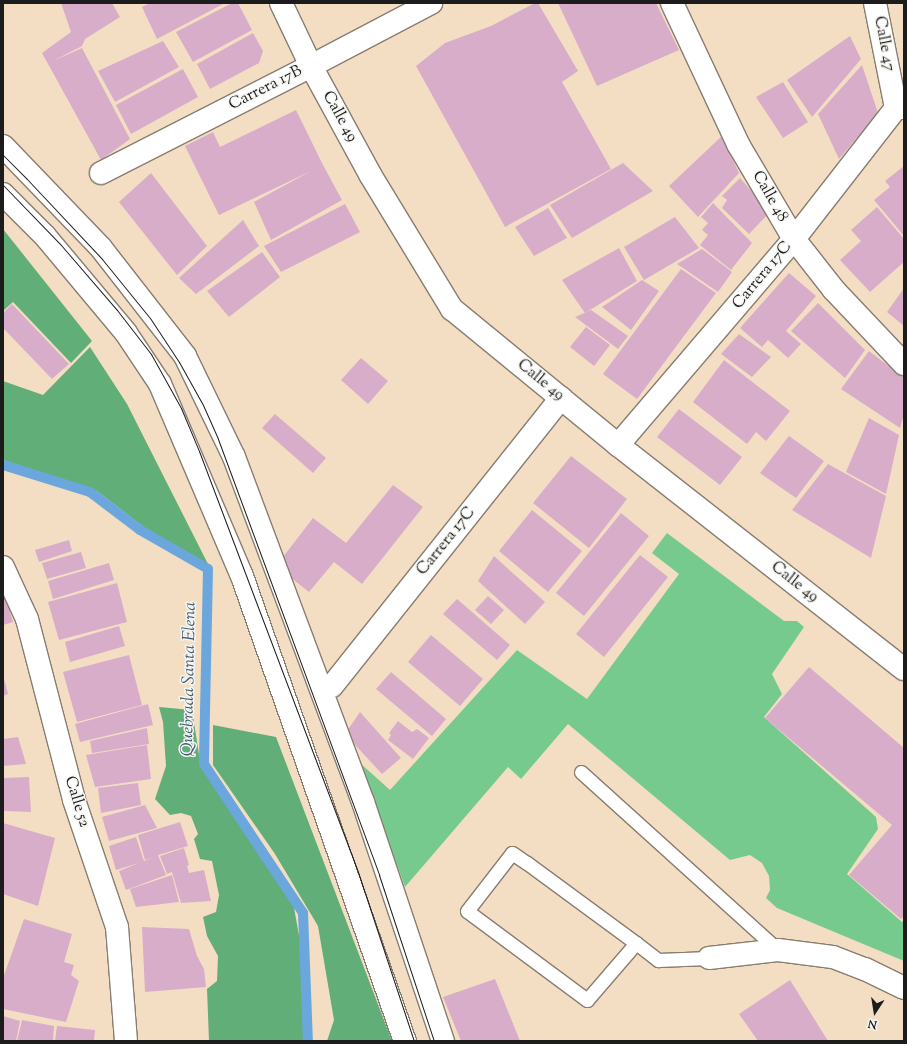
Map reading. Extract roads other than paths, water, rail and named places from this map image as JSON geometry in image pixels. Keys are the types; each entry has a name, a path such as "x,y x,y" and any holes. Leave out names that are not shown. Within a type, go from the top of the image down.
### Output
{"street":[{"name":"Calle 49","path":"281,3 312,66 371,176 452,309 618,445 904,669"},
{"name":"Carrera 17B","path":"101,173 312,66 431,3"},
{"name":"Calle 48","path":"672,3 738,144 794,239 834,290 904,364"},
{"name":"Calle 47","path":"875,3 900,108"},
{"name":"Carrera 17C","path":"618,445 794,239 900,108"},
{"path":"3,146 101,248 184,356 224,437 234,458 363,802 443,1041"},
{"path":"3,194 45,236 126,333 160,384 242,576 405,1041"},
{"name":"Carrera 17C","path":"332,686 561,398"},
{"name":"Calle 52","path":"3,567 27,619 74,800 117,927 126,1041"},
{"path":"709,958 778,950 833,958 865,969 904,988"}],"lane":[{"path":"580,772 778,950"},
{"path":"636,943 587,1000 468,912 512,853 636,943 658,960 709,958"}],"waterway":[{"name":"Quebrada Santa Elena","path":"3,465 90,492 140,530 208,569 204,764 303,913 308,1041"}],"tram line":[{"path":"3,155 102,259 150,318 179,362 203,405 218,439 379,875 434,1041"},
{"path":"3,185 61,245 117,310 151,354 181,408 199,451 358,872 414,1041"}]}
